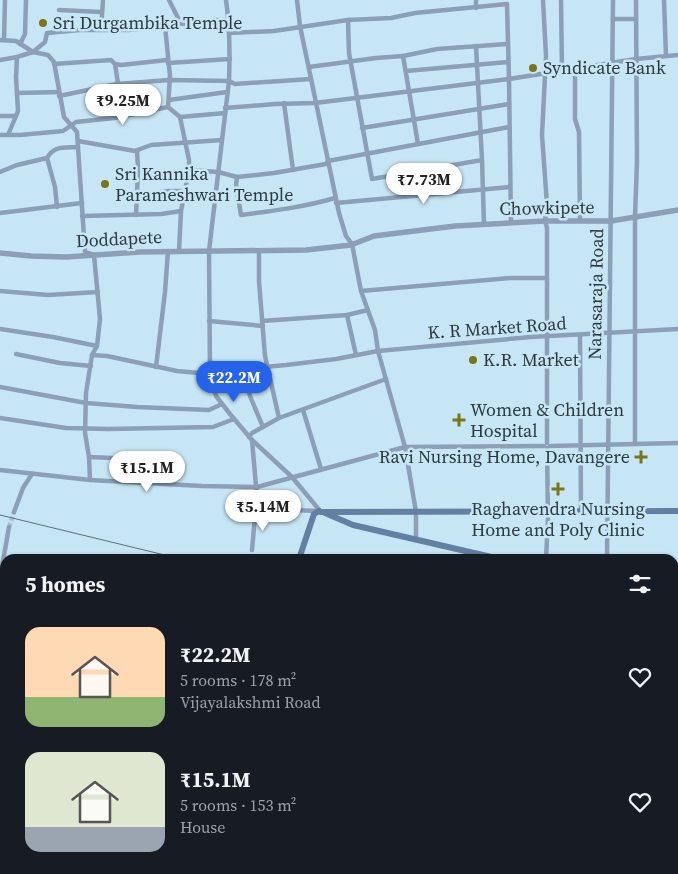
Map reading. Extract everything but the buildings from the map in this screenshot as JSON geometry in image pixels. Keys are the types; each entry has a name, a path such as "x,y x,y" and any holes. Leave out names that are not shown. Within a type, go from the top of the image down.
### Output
{"main road":[{"path":"320,511 678,511"},
{"path":"320,511 353,525 478,554"},
{"path":"303,554 320,511"}],"street":[{"path":"5,0 2,40 16,41 33,52 48,55 54,64 64,116 77,132 85,252 94,255 100,319 97,346 92,355 86,403 85,429 90,480"},
{"path":"20,44 24,34 26,0"},
{"path":"101,30 103,0"},
{"path":"169,0 178,18 172,24"},
{"path":"226,0 229,20 230,59 209,251 210,371 216,396 222,404 250,438 292,477 320,511"},
{"path":"297,0 300,26 315,103 336,200 346,236 352,244 361,290 374,330 404,447 416,512 416,540"},
{"path":"476,0 476,8"},
{"path":"543,0 545,73 542,135 547,205 545,221 547,337 546,554"},
{"path":"561,0 562,71"},
{"name":"Narasaraja Road","path":"607,554 613,0"},
{"path":"635,444 636,0"},
{"path":"664,0 666,56"},
{"path":"229,33 274,31 348,20 390,18 476,8 507,2 511,223"},
{"path":"59,10 102,12"},
{"path":"613,19 635,19"},
{"path":"0,60 33,52 45,42 47,33 129,30 172,24 229,20"},
{"path":"348,20 351,61 372,179 482,160"},
{"path":"165,26 169,80 168,107"},
{"path":"309,67 404,56 437,49 507,44"},
{"path":"476,46 484,224"},
{"path":"180,117 284,104 315,103 357,98 508,79 613,62 678,55"},
{"path":"404,56 418,144"},
{"path":"8,136 18,111 17,57"},
{"path":"115,64 230,59"},
{"path":"54,64 111,60 115,64 123,116"},
{"path":"406,71 508,62"},
{"path":"575,68 575,119 579,132 580,221"},
{"path":"17,93 59,94 117,84 169,80 229,81 235,84 311,78"},
{"path":"169,100 227,92"},
{"path":"284,104 292,170"},
{"path":"362,128 509,104"},
{"path":"0,135 8,136 63,131 76,122 123,116 168,107"},
{"path":"168,107 180,117 189,160 189,170 181,210 179,251"},
{"path":"0,116 16,116"},
{"path":"189,170 218,172 236,177 292,170 326,164 328,161 509,127"},
{"path":"57,207 55,188 47,158 51,150 78,144 98,144 124,150 137,150 151,145 222,140"},
{"path":"136,215 137,150"},
{"path":"0,172 17,165 47,158"},
{"path":"409,172 412,196"},
{"path":"236,177 241,215 286,210 336,200 412,196 510,187"},
{"path":"137,195 169,190 184,191"},
{"path":"0,213 82,203"},
{"path":"82,216 136,215 181,210"},
{"name":"Chowkipete","path":"209,251 306,250 352,244 374,236 455,226 545,221 611,221 678,210"},
{"path":"156,366 166,292 168,251"},
{"name":"Doddapete","path":"0,253 66,257 168,251 209,251"},
{"path":"259,251 259,281 267,367 279,418"},
{"path":"361,290 512,278 546,278"},
{"path":"0,291 48,295 98,292"},
{"path":"209,321 263,323 347,315 368,310"},
{"path":"347,315 356,355"},
{"path":"0,329 53,336 97,346"},
{"name":"K. R Market Road","path":"92,355 107,356 177,371 210,371 267,367 378,351 547,337 678,329"},
{"path":"580,335 581,511"},
{"path":"16,354 60,363 91,366"},
{"path":"244,369 250,396 263,427"},
{"path":"252,550 255,516 258,509 250,438 252,433 279,418 386,379"},
{"path":"0,387 86,403 197,410 210,410 222,404"},
{"path":"303,410 321,469"},
{"path":"0,418 85,429 213,427 234,419"},
{"path":"0,470 90,480 257,487 404,447 678,444"},
{"path":"89,457 159,460"},
{"path":"14,512 23,488 32,474"},
{"path":"258,509 320,511"},
{"path":"5,554 10,528"}],"tunnel":[{"path":"9,527 14,512"}],"railway":[{"path":"0,515 160,554"}],"place":[{"name":"Sri Durgambika Temple","path":"43,23"},
{"name":"Syndicate Bank","path":"533,68"},
{"name":"Sri Kannika Parameshwari Temple","path":"105,184"},
{"name":"K.R. Market","path":"473,360"},
{"name":"Women & Children Hospital","path":"459,420"},
{"name":"Ravi Nursing Home, Davangere","path":"641,457"},
{"name":"Raghavendra Nursing Home and Poly Clinic","path":"558,489"}]}
